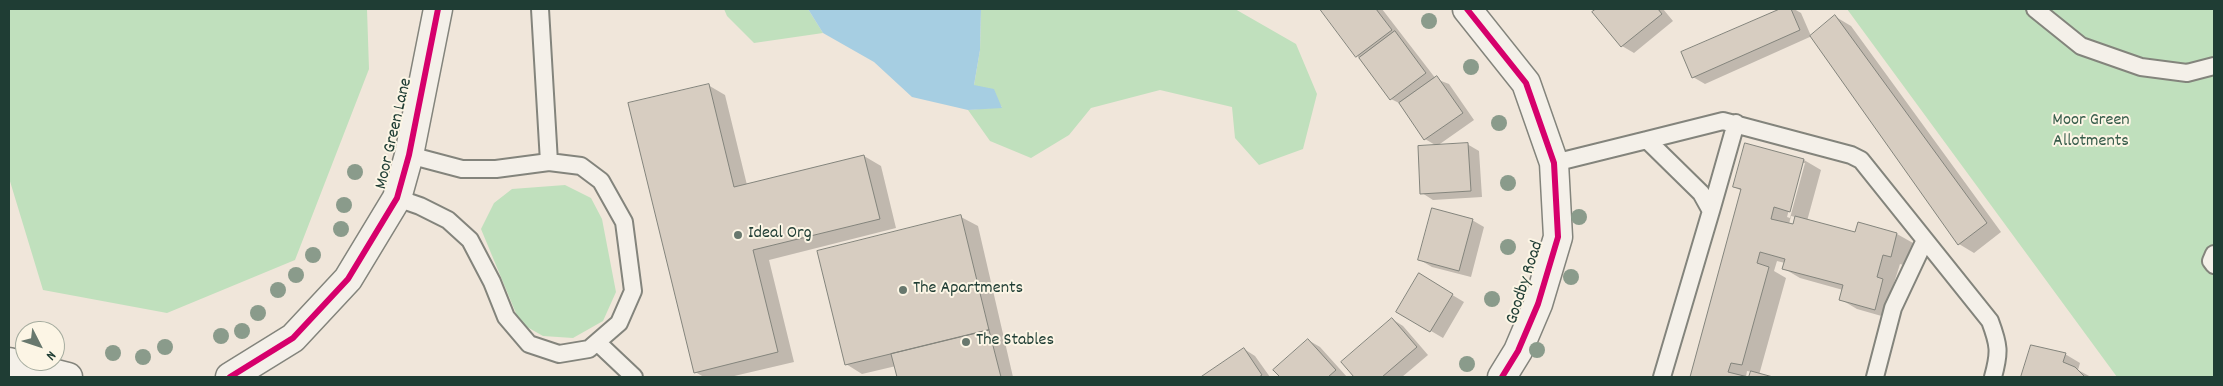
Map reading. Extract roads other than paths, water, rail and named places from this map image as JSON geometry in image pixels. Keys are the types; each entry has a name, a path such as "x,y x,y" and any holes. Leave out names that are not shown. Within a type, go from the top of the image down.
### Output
{"street":[{"name":"Moor Green Lane","path":"230,377 293,338 348,279 397,198 408,155 438,9"},
{"name":"Goodby Road","path":"1467,9 1526,83 1554,163 1558,237 1538,304 1518,352 1503,377"},
{"path":"9,362 68,377"}],"lane":[{"path":"540,9 549,162"},
{"path":"2035,9 2081,46 2141,67 2187,73 2214,66"},
{"path":"1554,163 1723,120 1852,155 1861,160 1990,321 1997,338 1999,355 1993,377"},
{"path":"1662,377 1736,123"},
{"path":"1647,140 1701,193 1711,211"},
{"path":"397,198 420,206 448,220 470,240 492,282 506,317 528,344 559,354 589,349 620,323 633,291 624,222 601,181 581,166 549,162 496,169 462,169 408,155"},
{"path":"1875,377 1893,308 1925,240"},
{"path":"2214,254 2212,261 2214,265"},
{"path":"597,342 634,377"}],"water":[{"path":"808,9 981,9 980,50 974,85 994,89 1002,108 968,110 912,97 874,62 823,33"}],"place":[{"name":"Ideal Org","path":"738,235"},
{"name":"The Apartments","path":"903,290"},
{"name":"The Stables","path":"966,342"}],"park label":[{"name":"Moor Green Allotments","path":"2091,132"}]}
